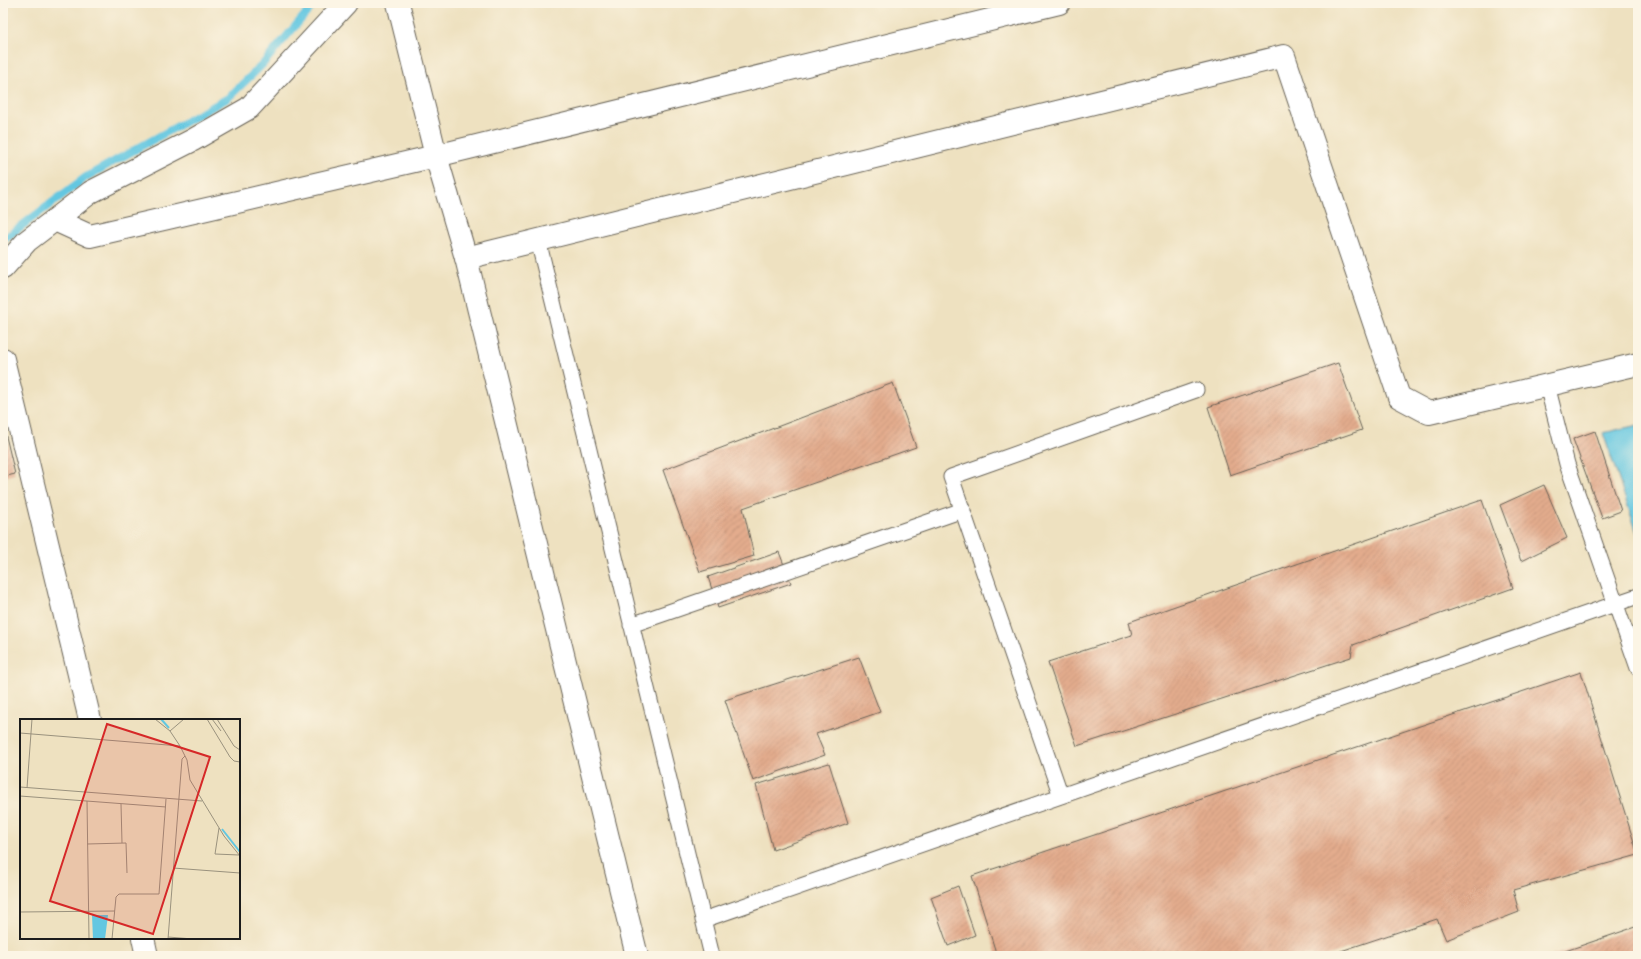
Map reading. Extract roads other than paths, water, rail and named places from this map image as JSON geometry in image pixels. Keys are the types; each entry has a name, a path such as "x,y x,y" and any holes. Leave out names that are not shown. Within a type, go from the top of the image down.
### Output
{"street":[{"path":"3,268 27,241 91,192 193,140 249,108 346,3"},
{"path":"398,3 436,156 466,258 636,956"},
{"path":"55,220 90,236 436,156 1033,6 1059,3"},
{"path":"466,258 1284,56 1399,397 1429,413 1638,364"},
{"path":"3,359 90,719"},
{"path":"143,939 147,956"}],"lane":[{"path":"538,240 712,956"},
{"path":"1547,385 1567,464 1638,668"},
{"path":"1061,796 951,477 1196,390"},
{"path":"631,625 962,510"},
{"path":"703,920 1638,596"}],"water":[{"path":"1638,425 1638,536 1603,433"}],"waterway":[{"path":"3,240 86,177 228,98 262,65 315,3"}]}
